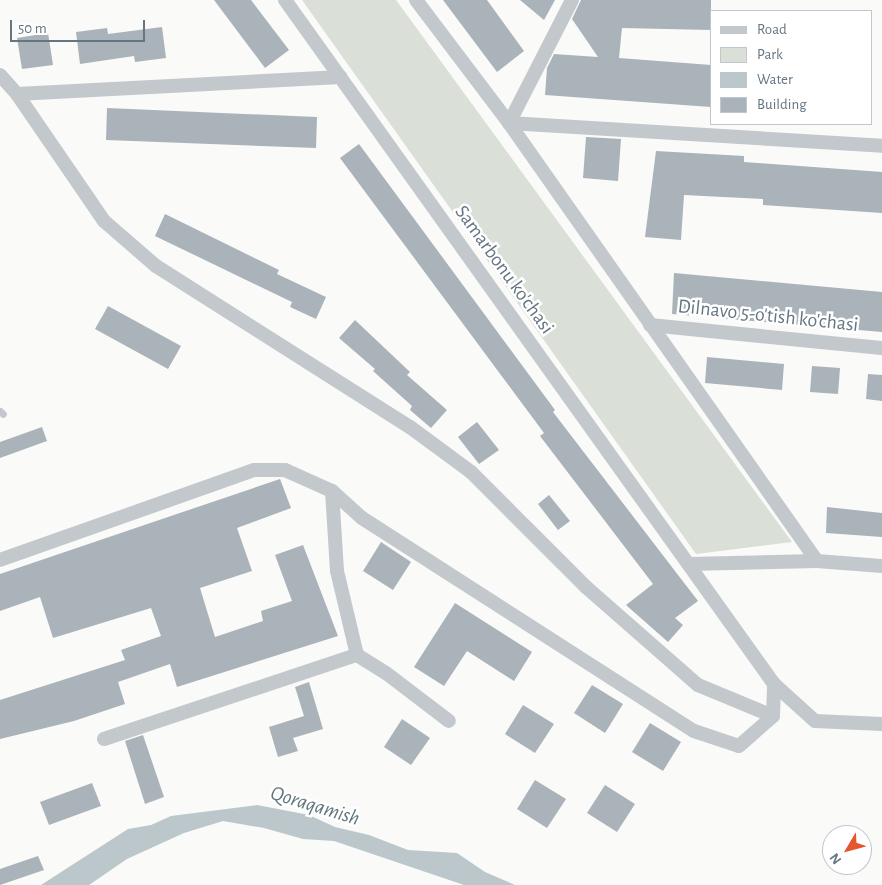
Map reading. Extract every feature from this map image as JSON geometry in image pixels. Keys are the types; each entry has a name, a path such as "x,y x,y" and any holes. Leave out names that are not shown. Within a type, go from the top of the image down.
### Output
{"street":[{"name":"Samarbonu ko'chasi","path":"286,0 774,684 815,721 882,724"},
{"path":"416,0 509,123 817,561"},
{"path":"509,123 572,0"},
{"path":"0,75 17,94 104,221 156,266 410,427 471,472 586,587 698,685 773,716"},
{"path":"17,94 341,77"},
{"path":"509,123 882,146"},
{"name":"Dilnavo 5-o'tish ko'chasi","path":"650,325 882,348"},
{"path":"0,560 254,470 286,470 332,491 362,518 694,731 739,746 773,716 774,684"},
{"path":"332,491 337,570 357,655 386,673 449,722"},
{"path":"688,564 817,561 882,566"},
{"path":"104,739 357,655"}],"green space":[{"path":"302,0 396,0 792,542 696,554"}],"water":[{"path":"257,805 309,815 335,827 369,835 408,850 457,853 485,872 515,885 464,885 334,841 303,839 264,828 223,821 184,833 127,859 89,885 41,885 128,829 151,825 171,816"}],"building":[{"path":"214,0 251,0 289,50 265,68"},
{"path":"443,0 487,0 524,51 497,72"},
{"path":"520,0 555,0 544,20"},
{"path":"581,0 711,0 710,30 622,28 619,58 710,65 710,107 545,95 547,68 554,54 598,57 572,19"},
{"path":"162,27 166,58 135,62 134,56 80,64 76,32 107,28 108,34"},
{"path":"48,33 53,65 22,69 17,38"},
{"path":"107,108 317,117 316,148 106,140"},
{"path":"586,137 621,139 618,181 583,178"},
{"path":"359,144 555,410 553,412 698,601 675,618 683,625 668,642 626,605 653,584 540,436 544,433 340,158"},
{"path":"656,151 744,156 744,162 882,172 882,213 763,205 763,199 684,195 681,240 645,237"},
{"path":"165,214 279,270 277,274 326,297 316,319 290,307 292,302 155,236"},
{"path":"674,273 882,292 882,332 672,314"},
{"path":"108,306 181,346 168,369 95,329"},
{"path":"355,320 410,372 407,375 447,410 431,428 410,410 412,406 373,371 375,369 339,338"},
{"path":"707,357 784,364 782,390 705,383"},
{"path":"812,366 840,368 838,394 810,392"},
{"path":"868,374 882,375 882,401 866,399"},
{"path":"477,422 499,450 479,464 458,437"},
{"path":"42,427 47,441 0,458 0,442"},
{"path":"280,479 291,508 237,528 252,571 200,588 215,637 263,621 261,611 292,601 275,555 303,545 338,636 177,687 170,664 118,682 125,704 74,721 0,739 0,700 125,660 121,650 161,636 151,608 53,638 40,597 0,611 0,574"},
{"path":"549,495 570,521 558,530 538,504"},
{"path":"827,507 882,513 882,537 826,533"},
{"path":"381,542 411,562 393,590 363,571"},
{"path":"455,603 532,652 514,681 467,651 444,686 414,667"},
{"path":"309,682 323,729 293,738 298,751 278,757 269,727 304,716 295,687"},
{"path":"592,685 623,704 605,733 574,713"},
{"path":"523,705 554,724 535,753 505,734"},
{"path":"402,719 430,738 411,765 384,747"},
{"path":"650,723 681,742 663,771 632,752"},
{"path":"143,735 164,797 145,804 125,741"},
{"path":"535,780 566,799 547,828 517,809"},
{"path":"92,783 101,806 49,825 40,802"},
{"path":"605,785 635,804 617,832 587,813"},
{"path":"38,856 44,870 0,885 0,869"}],"water label":[{"name":"Qoraqamish","path":"315,806"}]}
